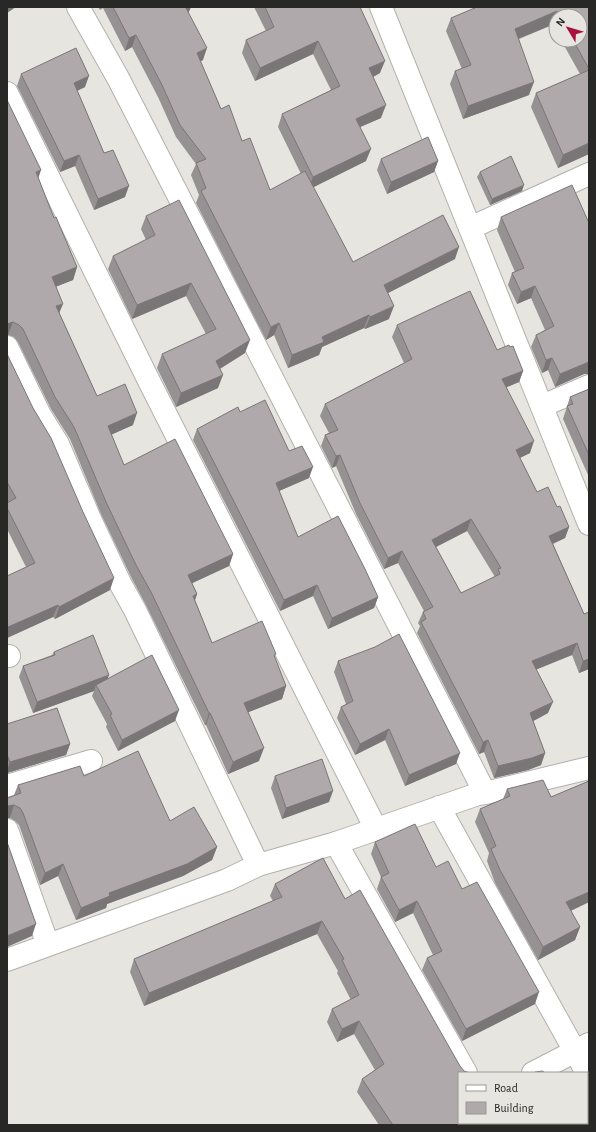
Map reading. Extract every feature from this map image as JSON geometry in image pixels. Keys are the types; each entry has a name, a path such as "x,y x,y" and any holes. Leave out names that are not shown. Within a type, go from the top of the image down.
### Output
{"street":[{"path":"78,7 118,78 485,793"},
{"path":"382,7 589,524"},
{"path":"7,93 149,381 376,829"},
{"path":"470,228 589,174"},
{"path":"7,347 40,415 58,444 90,519 120,583 139,617 258,865"},
{"path":"542,406 589,386"},
{"path":"7,786 91,762"},
{"path":"7,960 227,880 258,865 336,843 478,794 589,768"},
{"path":"439,808 582,1047 587,1072"},
{"path":"7,830 48,945"},
{"path":"336,843 465,1072"},
{"path":"535,1072 582,1047"}],"building":[{"path":"113,7 189,7 186,8 207,48 197,53 221,109 229,105 242,141 250,138 270,190 305,171 353,262 443,215 459,247 384,285 394,306 370,317 369,315 322,337 324,342 292,355 279,323 271,327 201,191 206,188 196,163 206,159 180,125 162,85 136,35 129,38"},
{"path":"265,7 360,7 385,61 369,68 386,105 356,119 371,149 313,177 282,114 340,86 318,41 260,68 246,40 274,27"},
{"path":"477,7 589,7 589,69 577,48 588,48 588,8 548,8 548,15 515,29 534,82 468,106 455,71 471,65 451,18"},
{"path":"76,48 89,76 74,83 104,153 113,150 129,186 98,199 79,155 64,161 21,74"},
{"path":"589,70 589,143 563,155 536,93"},
{"path":"7,100 41,170 36,172 54,218 56,217 77,267 52,277 63,304 56,306 97,396 125,384 137,413 108,426 124,465 175,439 233,554 188,575 197,594 193,596 212,643 262,621 276,654 274,655 286,686 244,703 264,748 233,762 106,502 74,427 55,397 23,329 13,322 7,324"},
{"path":"428,137 438,161 391,182 381,159"},
{"path":"511,156 524,185 492,199 480,172"},
{"path":"572,185 589,223 589,362 560,374 552,358 546,360 536,335 554,326 535,286 521,292 512,273 524,268 501,217"},
{"path":"179,200 250,340 216,361 223,375 181,393 162,354 216,329 191,283 137,305 113,256 155,235 146,216"},
{"path":"470,291 497,350 509,345 510,347 513,346 523,371 502,379 534,441 516,450 537,492 548,487 557,507 560,506 569,527 549,536 584,614 589,612 589,659 583,661 577,643 532,661 553,702 530,713 545,753 532,758 498,766 488,740 483,742 421,622 426,619 423,612 433,607 402,551 388,558 360,503 340,455 336,456 325,435 338,430 325,404 412,359 397,325","holes":["471,519 501,568 498,569 500,574 461,593 432,540"]},
{"path":"7,354 33,408 51,438 114,578 59,607 58,605 8,627 7,576 35,563 7,508 7,503 16,498 7,482"},
{"path":"589,389 589,455 567,406 573,404 570,397"},
{"path":"265,400 289,451 302,446 313,467 276,483 298,537 338,516 378,597 332,618 317,585 284,600 197,429 238,407 240,412"},
{"path":"399,634 460,753 409,775 389,729 360,744 341,707 353,701 338,661 375,647"},
{"path":"93,635 109,675 37,702 23,666 55,655 54,652"},
{"path":"152,655 179,710 122,740 110,715 112,714 96,685"},
{"path":"57,708 70,744 10,762 7,755 7,724"},
{"path":"138,751 170,821 194,807 217,847 187,864 109,893 110,896 81,908 63,864 45,873 23,813 20,808 14,805 7,806 7,798 21,793 18,785 80,766 84,776"},
{"path":"322,759 333,791 286,808 275,776"},
{"path":"543,780 551,797 589,781 589,892 566,902 580,927 543,947 500,870 491,849 496,846 480,809 510,796 507,789"},
{"path":"415,824 436,867 448,861 462,889 477,882 539,992 466,1029 427,958 442,951 417,901 399,910 381,877 389,873 375,842"},
{"path":"7,842 36,924 7,936"},
{"path":"323,858 345,899 360,890 460,1066 467,1072 458,1072 458,1124 499,1125 393,1125 362,1079 384,1064 359,1021 342,1029 332,1009 359,995 342,960 344,959 322,921 149,993 134,959 282,897 275,884"},
{"path":"572,1124 573,1125 499,1125"}]}
